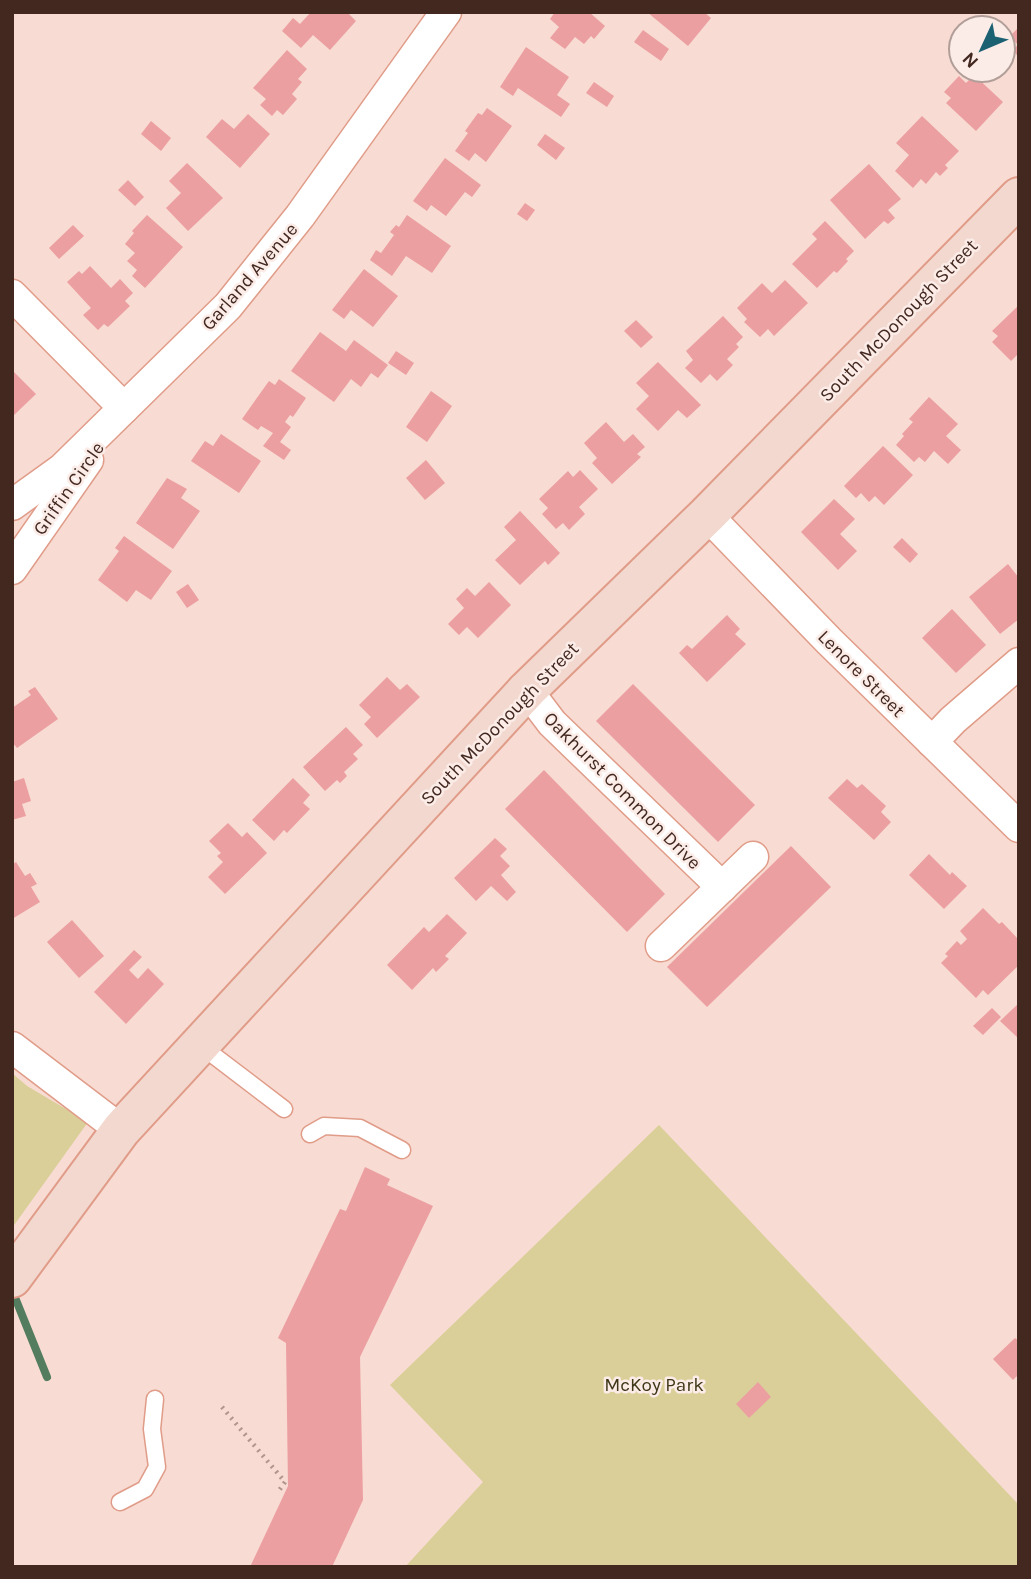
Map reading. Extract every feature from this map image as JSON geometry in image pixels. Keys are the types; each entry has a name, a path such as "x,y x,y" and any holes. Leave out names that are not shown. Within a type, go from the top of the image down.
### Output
{"street":[{"name":"Garland Avenue","path":"12,505 62,469 228,306 300,216 446,12"},
{"name":"South McDonough Street","path":"12,1278 121,1130 527,690 707,516 1019,197"},
{"path":"12,295 124,408"},
{"name":"Griffin Circle","path":"12,569 124,408"},
{"name":"Lenore Street","path":"707,516 829,641 1019,827"},
{"path":"932,742 953,720 1019,663"},
{"name":"Oakhurst Common Drive","path":"527,690 551,723 722,887"},
{"path":"660,946 753,857"},
{"path":"12,1047 121,1130"}],"lane":[{"path":"200,1045 284,1109"},
{"path":"310,1134 324,1126 360,1128 402,1150"},
{"path":"120,1502 145,1489 157,1467 152,1429 155,1399"}],"path":[{"path":"222,1406 285,1482 278,1493"}],"green space":[{"path":"12,1073 27,1086 88,1122 12,1228"},
{"name":"McKoy Park","path":"659,1125 1019,1505 1019,1567 405,1567 483,1482 390,1385"}],"building":[{"path":"311,12 347,12 356,21 330,50 313,35 301,48 282,31 293,18 300,24"},
{"path":"555,12 589,12 605,26 594,39 591,36 584,44 575,37 565,49 550,38 559,27 550,19"},
{"path":"647,12 704,12 711,18 688,46"},
{"path":"1019,27 1019,57 1017,55"},
{"path":"643,30 669,49 661,61 634,42"},
{"path":"526,47 569,77 557,95 570,104 561,117 518,88 513,96 500,87"},
{"path":"287,50 307,69 298,79 302,82 292,94 297,99 283,115 277,110 272,116 260,105 266,99 253,88"},
{"path":"594,82 614,96 607,107 586,93"},
{"path":"952,84 984,84 1003,102 976,131 946,103 951,98 944,92"},
{"path":"487,108 512,126 486,162 475,153 469,161 455,151 478,113 482,115"},
{"path":"248,114 270,134 240,168 206,137 222,119 234,129"},
{"path":"922,116 959,151 945,165 948,168 940,176 936,172 926,184 921,179 913,188 895,171 909,155 896,143"},
{"path":"151,121 171,138 161,151 141,134"},
{"path":"545,134 565,148 556,160 537,145"},
{"path":"445,158 481,185 472,197 465,192 446,216 431,205 427,211 413,201"},
{"path":"187,163 223,198 188,231 166,208 181,193 169,181"},
{"path":"869,164 901,199 888,210 895,218 888,224 884,221 865,239 830,200"},
{"path":"128,180 144,197 135,206 118,190"},
{"path":"525,203 535,210 527,221 517,214"},
{"path":"147,215 183,247 145,288 132,276 137,270 127,261 135,253 125,244 134,233 132,231"},
{"path":"407,215 451,246 432,273 406,256 392,276 370,260 376,250 381,253 394,235 390,232 396,225 399,227"},
{"path":"825,221 854,251 837,273 834,271 817,288 792,264 817,239 812,234"},
{"path":"73,225 84,236 59,259 49,248"},
{"path":"90,266 111,288 120,279 133,293 125,301 130,306 108,327 104,324 98,330 83,315 91,308 67,282 79,271 82,274"},
{"path":"364,269 398,296 373,327 351,310 344,319 332,310"},
{"path":"785,280 808,303 774,336 768,329 760,337 744,322 747,319 737,308 762,283 772,293"},
{"path":"1019,305 1019,353 1011,361 992,342 998,336 992,331"},
{"path":"723,316 743,337 736,344 739,347 727,359 733,365 717,381 710,374 701,383 685,368 693,360 686,351"},
{"path":"636,320 653,337 641,348 624,331"},
{"path":"320,332 346,351 354,340 388,365 378,378 371,373 361,387 351,379 334,402 291,371"},
{"path":"396,351 414,363 406,375 388,363"},
{"path":"658,362 701,405 687,418 678,410 658,431 636,409 649,396 636,383"},
{"path":"12,370 36,394 12,417"},
{"path":"279,379 306,398 293,417 290,415 285,422 291,427 280,442 291,450 284,460 263,446 273,433 261,426 258,430 242,419 269,381 275,385"},
{"path":"431,391 452,406 427,442 406,427"},
{"path":"929,397 958,424 946,436 961,450 948,464 934,451 925,462 919,457 914,462 896,445 913,422 909,419"},
{"path":"606,422 624,442 633,434 645,447 637,454 641,457 612,484 592,463 597,458 584,443"},
{"path":"221,434 261,461 239,493 191,461 205,441 213,446"},
{"path":"883,446 913,475 884,505 875,496 869,502 861,493 856,498 844,486"},
{"path":"426,460 445,483 425,500 406,478"},
{"path":"580,470 598,489 579,507 585,514 569,530 563,523 556,529 542,514 548,508 539,499 568,471 573,477"},
{"path":"167,478 187,489 181,498 200,511 173,549 136,523"},
{"path":"834,499 855,519 840,534 857,551 838,570 801,532"},
{"path":"520,511 560,553 548,565 545,561 520,585 495,560 516,540 504,527"},
{"path":"124,536 172,571 151,600 136,590 127,602 98,580 119,551 115,548"},
{"path":"902,538 918,554 910,563 893,547"},
{"path":"1008,564 1019,578 1019,619 1000,634 969,597"},
{"path":"489,582 511,605 478,638 467,627 459,635 448,624 464,608 456,599 467,588 475,596"},
{"path":"188,584 199,600 187,608 176,592"},
{"path":"952,609 986,645 956,673 922,638"},
{"path":"727,615 740,629 735,634 746,644 707,682 679,653 687,645 692,649"},
{"path":"387,677 400,690 407,684 420,697 377,738 364,724 371,717 359,705"},
{"path":"633,684 755,805 718,842 596,721"},
{"path":"35,687 58,719 17,748 12,742 12,708 31,695 28,691"},
{"path":"346,727 363,745 353,754 358,759 344,772 347,776 340,783 337,780 325,791 303,767"},
{"path":"544,770 665,894 627,932 505,809"},
{"path":"24,778 31,801 22,804 26,816 12,820 12,782"},
{"path":"293,778 310,795 303,803 310,809 287,833 284,830 274,841 252,820"},
{"path":"847,779 857,788 862,784 886,806 881,812 891,822 874,840 828,798"},
{"path":"228,823 242,837 247,832 267,853 225,894 208,877 223,862 217,856 221,853 209,841"},
{"path":"495,838 507,849 500,856 510,866 501,875 516,892 507,901 491,886 476,901 454,878"},
{"path":"791,846 831,887 707,1007 667,967"},
{"path":"929,854 950,875 952,872 967,886 944,909 909,875"},
{"path":"16,862 25,876 30,873 37,884 31,887 40,902 12,919 12,865"},
{"path":"983,908 999,924 1002,922 1019,940 1019,965 988,995 983,990 976,998 941,963 957,941 961,945 967,939 960,931"},
{"path":"447,914 467,933 445,956 449,959 436,972 433,968 412,990 387,965 424,927 429,932"},
{"path":"72,920 104,956 79,978 47,942"},
{"path":"134,950 142,957 129,970 138,979 148,968 164,984 126,1024 94,992"},
{"path":"1019,1003 1019,1037 1018,1038 1000,1021"},
{"path":"992,1008 1001,1017 983,1035 973,1026"},
{"path":"365,1167 390,1179 387,1185 433,1206 360,1357 363,1500 332,1567 250,1567 288,1486 286,1343 278,1338 340,1209 346,1211"},
{"path":"1015,1338 1019,1341 1019,1374 1013,1380 993,1359"},
{"path":"758,1382 771,1397 749,1418 736,1404"}],"waterway":[{"path":"12,1290 47,1377"}]}
